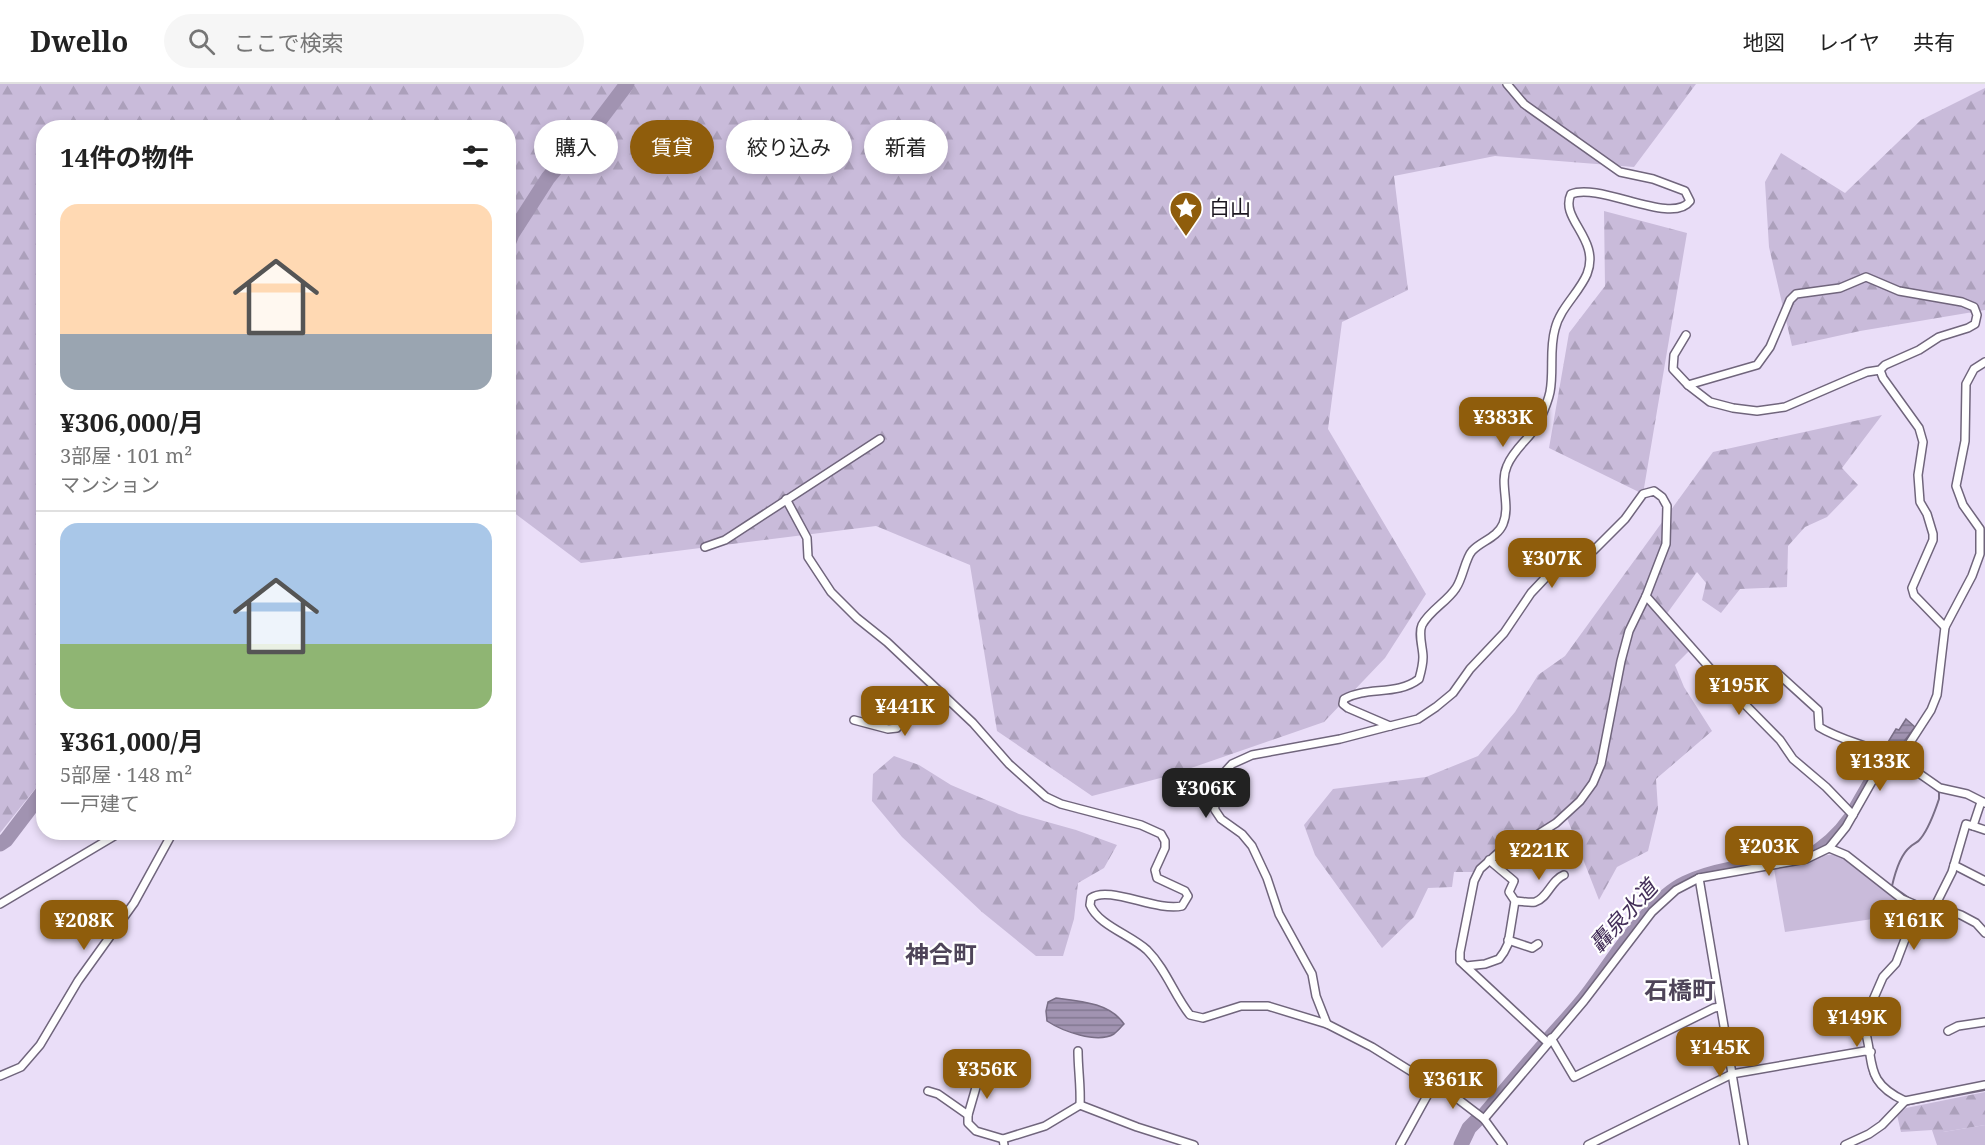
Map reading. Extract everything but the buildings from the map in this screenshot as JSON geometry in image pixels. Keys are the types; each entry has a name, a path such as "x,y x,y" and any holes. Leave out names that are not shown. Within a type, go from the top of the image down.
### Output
{"street":[{"path":"1390,726 1348,708 1343,704 1344,699 1353,694 1411,686 1419,679 1423,658 1421,628 1433,611 1455,589 1471,551 1494,536 1503,525 1506,508 1503,481 1506,467 1516,449 1538,424 1545,407 1550,394 1551,347 1555,326 1587,274 1591,256 1588,243 1569,209 1568,200 1571,194 1579,190 1599,192 1645,206 1665,208 1678,208 1687,205 1690,201 1685,190 1620,171 1524,104 1507,84"},
{"path":"1686,335 1674,356 1673,369 1688,385 1710,402 1757,411 1785,407 1850,378 1880,370 1885,365 1919,350 1939,337 1968,328 1975,324 1977,315 1974,307 1962,302 1899,291 1866,277 1840,288 1796,294 1790,300 1770,347 1757,365 1688,385"},
{"path":"1773,670 1818,710 1819,727 1831,734 1887,755 1897,754 1909,744 1920,729 1937,695 1945,627 1972,576 1980,554 1980,529 1963,505 1956,486 1965,441 1966,384 1974,369 1985,362"},
{"path":"1880,370 1883,378 1919,428 1923,442 1918,475 1920,502 1927,514 1933,540 1912,588 1914,595 1945,627"},
{"path":"705,547 725,540 880,439"},
{"path":"1327,1024 1316,996 1312,974 1279,914 1267,878 1252,846 1242,834 1221,819 1215,810 1214,801 1222,775 1232,764 1252,755 1340,739 1418,719 1437,707 1453,693 1470,669 1504,633 1531,593 1548,575 1594,550 1625,519 1643,494 1654,491 1662,497 1666,506 1666,544 1646,596 1629,631 1601,764 1593,783 1580,801 1556,823 1498,853 1480,869 1474,881 1460,961 1549,1040 1574,1077 1720,1007"},
{"path":"786,499 807,538 808,557 831,592 973,723 1009,764 1046,797 1061,804 1141,825 1161,834 1165,841 1165,848 1155,875 1185,891 1188,896 1182,906 1177,908 1144,904 1107,893 1091,898 1090,905 1098,917 1128,935 1160,964 1190,1016 1203,1018 1241,1006 1268,1006 1327,1024 1372,1047 1432,1085 1450,1093 1484,1119 1503,1145"},
{"path":"1646,596 1715,674 1780,740 1793,759 1826,787 1853,815"},
{"path":"854,720 888,729 897,728 913,706 921,702 950,702"},
{"path":"1897,754 1907,765 1940,788 1966,794 1983,802 1973,826"},
{"path":"1484,1119 1584,1001 1652,912 1676,890 1699,878 1806,859 1829,848 1846,827 1887,755"},
{"path":"1935,906 1954,865 1966,824 1985,830"},
{"path":"0,904 108,840"},
{"path":"0,1076 21,1067 40,1046 78,981 134,903 169,840"},
{"path":"1829,848 1846,855 1902,898 1923,908 1935,906 1976,923 1985,933"},
{"path":"1466,966 1485,964 1499,959 1508,940 1515,901 1509,892 1514,881 1489,861"},
{"path":"1954,865 1985,881"},
{"path":"1515,901 1533,902 1541,898 1558,877 1564,875"},
{"path":"1699,878 1744,1145"},
{"path":"1905,1101 1889,1094 1879,1084 1872,1071 1871,1052 1863,1023 1883,976 1896,963 1907,934 1923,908"},
{"path":"1508,940 1532,948 1538,944"},
{"path":"1948,1032 1958,1026 1985,1022"},
{"path":"1078,1051 1080,1105"},
{"path":"1588,1145 1732,1074 1865,1051 1871,1052"},
{"path":"979,1077 968,1115 968,1123 972,1129 1004,1142 1045,1126 1080,1105"},
{"path":"1400,1145 1432,1085"},
{"path":"1845,1145 1882,1125 1905,1101 1985,1085"},
{"path":"928,1091 938,1094 968,1115"},
{"path":"1080,1105 1137,1127 1194,1145"}],"green space":[{"path":"0,84 1696,84 1634,167 1495,156 1394,176 1408,290 1342,322 1328,429 1426,594 1385,658 1324,722 1168,776 1092,796 997,731 970,565 876,526 581,563 516,514 516,120 36,120 35,789 0,833"},
{"path":"1985,88 1985,310 1860,331 1792,346 1769,247 1765,182 1781,153 1845,193 1921,120"},
{"path":"1604,211 1687,233 1643,494 1549,448 1569,333 1605,286"},
{"path":"1882,415 1842,468 1858,485 1827,517 1805,527 1788,546 1787,587 1740,589 1721,613 1702,600 1706,583 1697,572 1663,619 1690,650 1675,665 1684,687 1712,731 1656,779 1658,809 1648,851 1617,867 1599,900 1565,813 1541,830 1487,857 1474,872 1454,872 1452,887 1428,888 1414,917 1382,948 1315,855 1304,825 1333,789 1426,777 1478,756 1515,712 1538,675 1565,656 1713,452"},
{"path":"894,756 919,765 951,785 1019,814 1076,830 1117,845 1104,868 1078,883 1074,919 1063,956 1036,956 982,912 902,837 872,801 873,774"},
{"path":"1835,854 1843,857 1900,901 1909,905 1906,914 1785,932 1774,869 1808,863 1821,856"},
{"path":"1985,1092 1985,1125 1943,1132 1943,1145 1937,1145 1932,1130 1901,1132 1897,1115 1906,1108"},
{"path":"1985,1125 1985,1145 1943,1145 1943,1132"}],"shaded area":[{"path":"1906,719 1915,727 1896,752 1886,750 1885,747 1896,729 1899,730"},
{"path":"1056,998 1103,1007 1111,1011 1124,1024 1114,1034 1098,1038 1061,1029 1047,1021 1048,1002"}],"waterway":[{"path":"516,228 548,178 593,129 627,84"},
{"name":"轟泉水道","path":"1852,808 1882,756"},
{"path":"1912,900 1892,886 1903,855 1920,840 1929,824 1939,799 1937,790"},
{"path":"0,844 6,840 36,801"},
{"name":"轟泉水道","path":"1546,1037 1580,998 1643,914 1670,888 1684,880 1712,870 1743,863 1805,855 1828,838 1847,817"},
{"path":"1882,973 1891,964"},
{"path":"1861,1022 1861,1017 1870,1000"},
{"name":"轟泉水道","path":"1481,1113 1541,1043"},
{"path":"1869,1065 1875,1083 1889,1096 1900,1102"},
{"path":"1905,1105 1985,1090"},
{"path":"1461,1145 1469,1128 1477,1120"}],"place":[{"name":"白山","path":"1186,237"}],"district":[{"name":"神合町","path":"941,955"},
{"name":"石橋町","path":"1680,991"}]}
